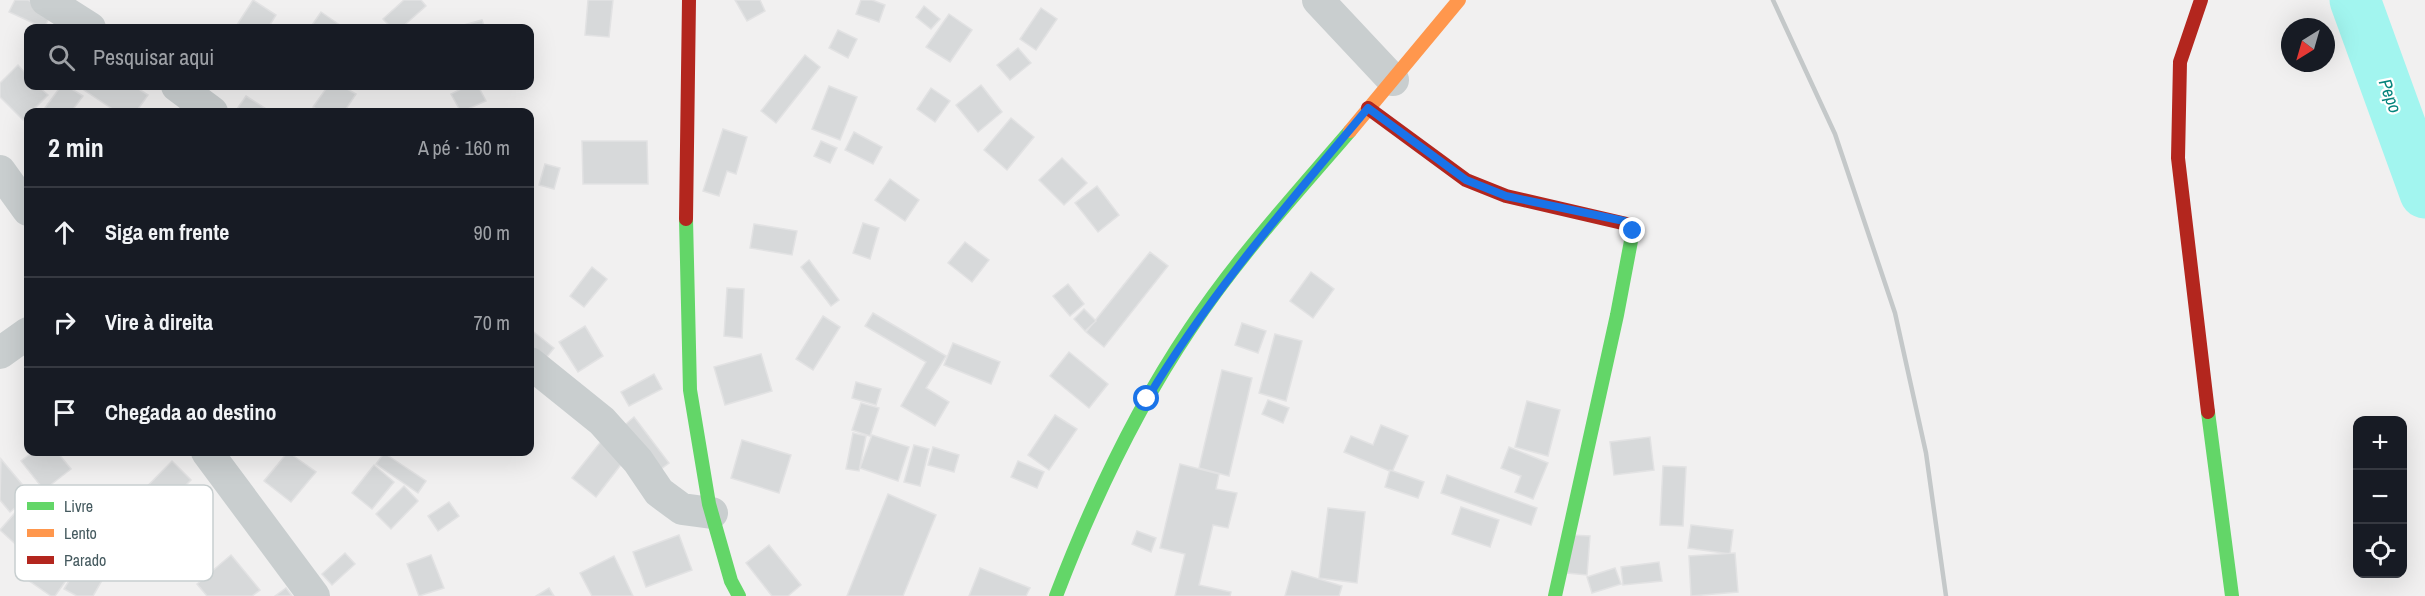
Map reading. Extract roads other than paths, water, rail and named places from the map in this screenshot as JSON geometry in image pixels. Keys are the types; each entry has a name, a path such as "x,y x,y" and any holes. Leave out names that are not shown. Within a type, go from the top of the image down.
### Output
{"street":[{"path":"46,0 84,24"},
{"path":"689,0 686,196 690,390 712,513 734,591"},
{"path":"1318,0 1393,80"},
{"path":"1056,596 1076,543 1100,491 1147,399 1178,346 1228,275 1459,0"},
{"path":"2201,0 2180,62 2178,158 2198,337 2232,596"},
{"path":"182,90 207,108"},
{"path":"1368,108 1466,180 1506,196 1631,224 1631,241 1617,315 1555,596"},
{"path":"0,171 24,204"},
{"path":"0,353 24,336"},
{"path":"534,366 602,421 638,461 659,492 682,509 712,513"},
{"path":"210,456 314,596"}],"waterway":[{"name":"Pepo","path":"2355,0 2425,193"}],"railway":[{"path":"1773,0 1835,134 1895,313 1926,453 1946,596"}]}
